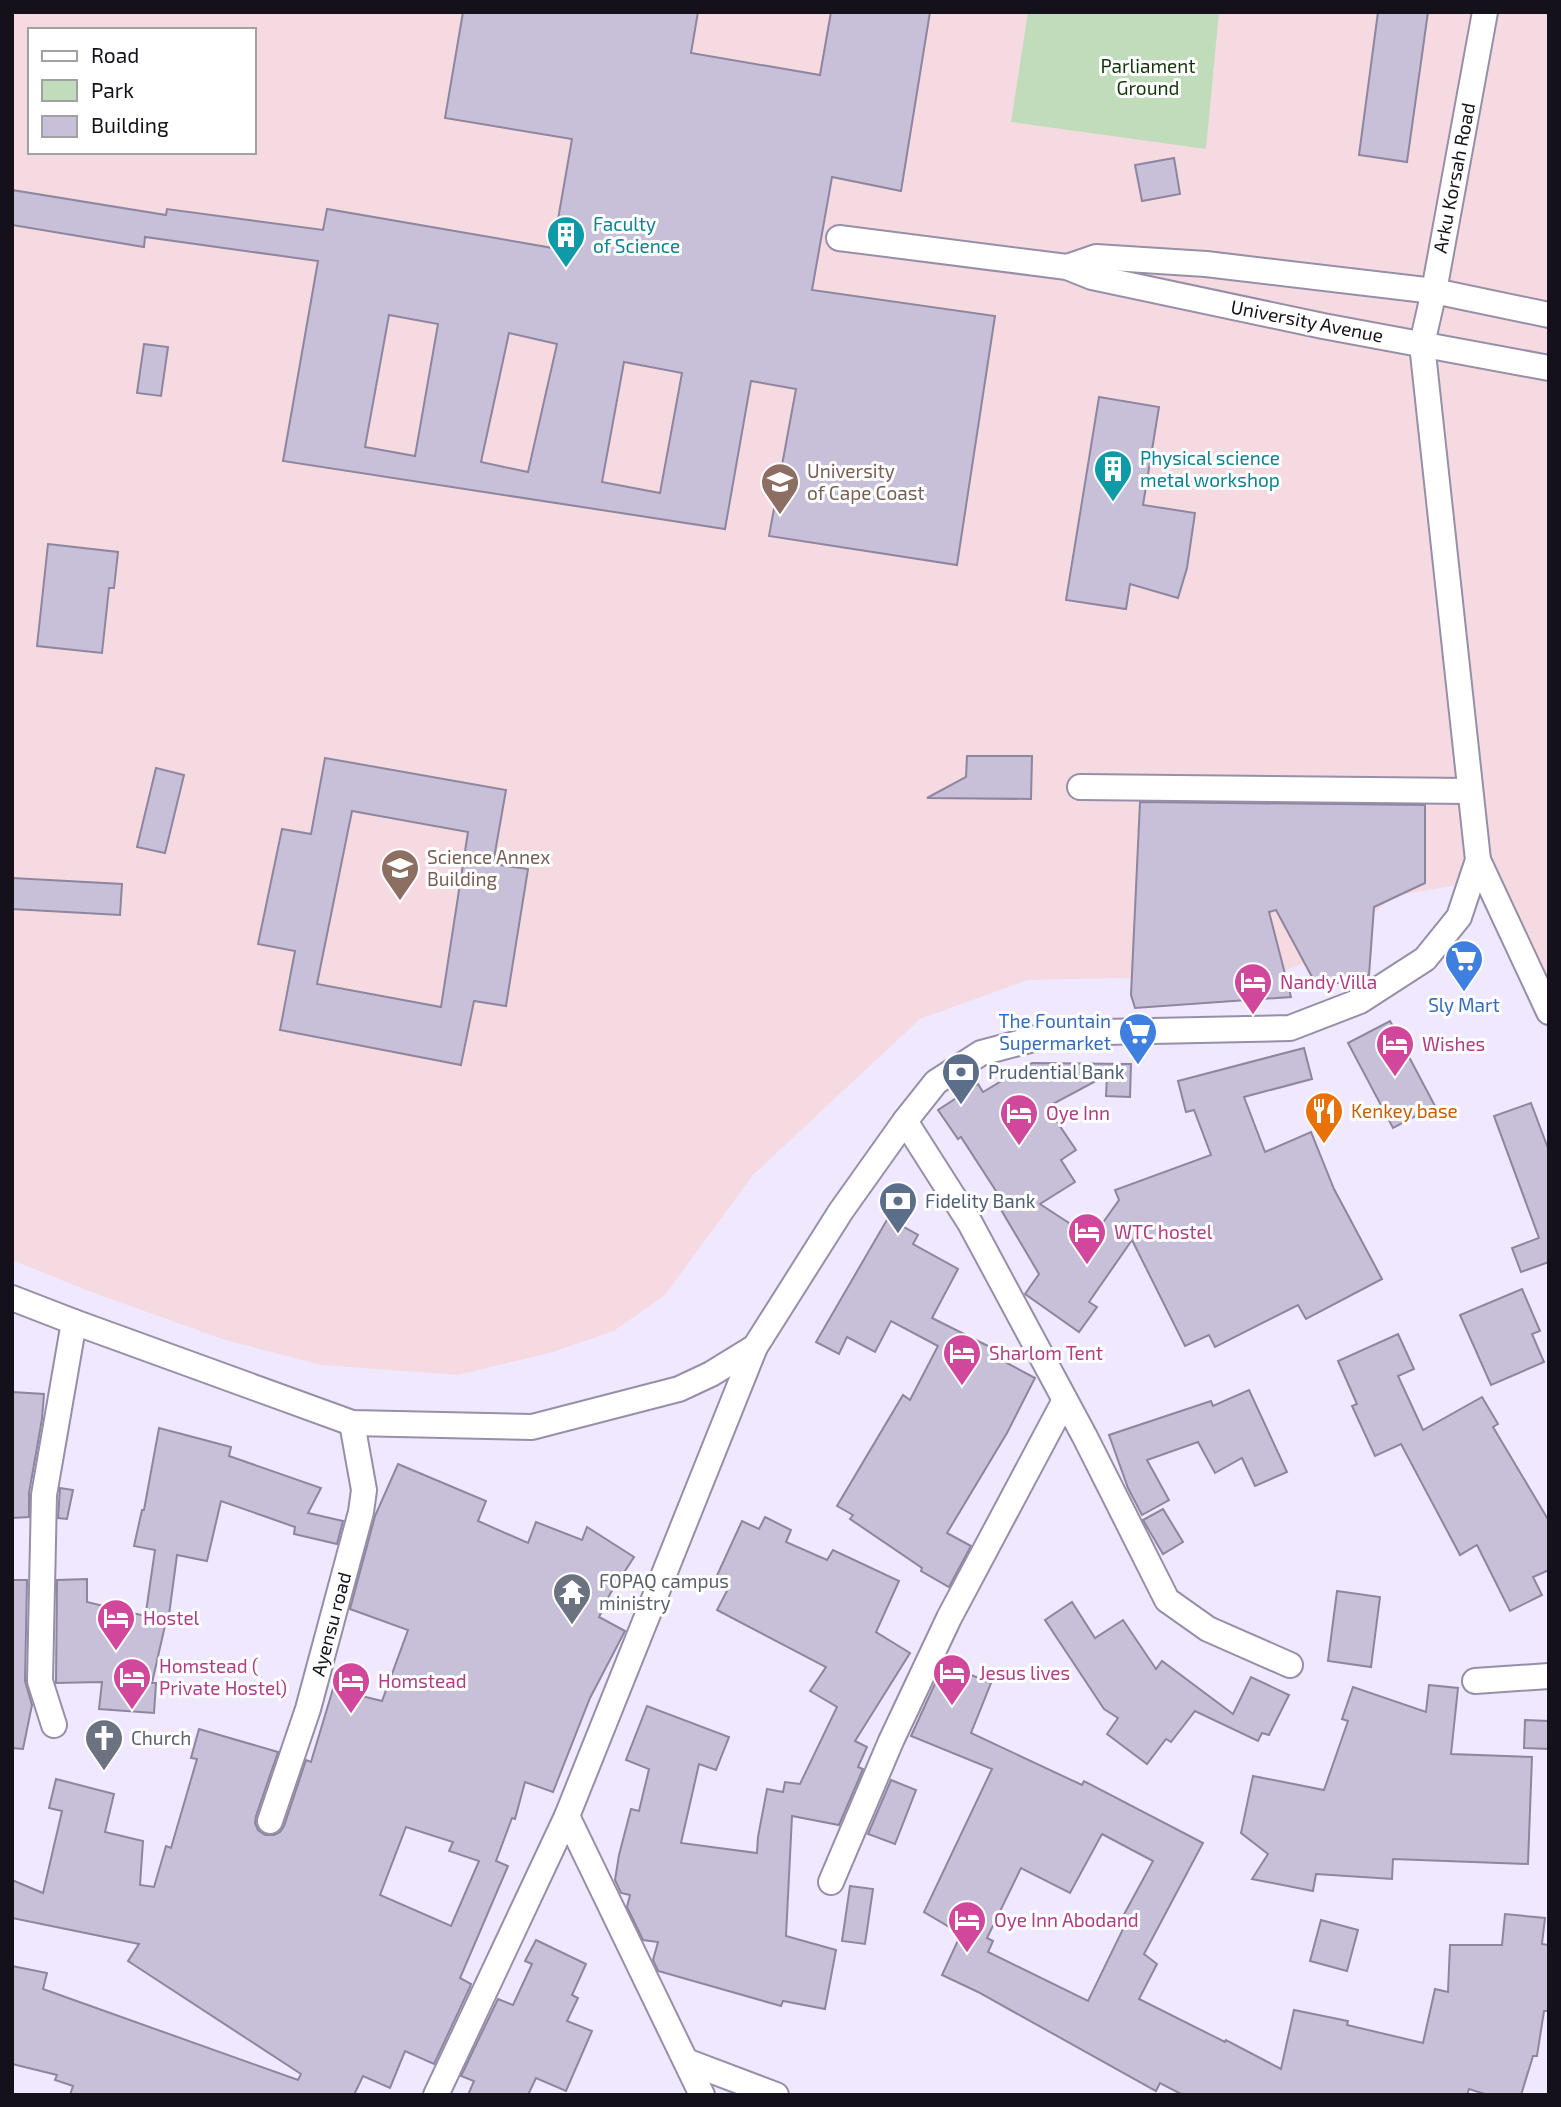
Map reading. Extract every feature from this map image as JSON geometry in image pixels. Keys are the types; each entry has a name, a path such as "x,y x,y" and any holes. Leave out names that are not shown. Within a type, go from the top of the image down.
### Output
{"street":[{"name":"Arku Korsah Road","path":"1478,860 1422,344 1485,12"},
{"name":"University Avenue","path":"839,238 1067,267 1093,277 1323,326 1549,368"},
{"name":"University Avenue","path":"1067,267 1096,257 1206,264 1434,291 1549,315"},
{"path":"1080,787 1469,791"},
{"path":"1478,860 1549,1012"},
{"path":"436,2095 567,1816 755,1347 841,1212 936,1082 981,1053 1056,1033 1290,1028 1360,1001 1425,959 1459,917 1478,860"},
{"path":"905,1121 970,1223 1065,1400 1167,1600 1208,1629 1290,1665"},
{"path":"12,1298 352,1423 532,1427 679,1389 711,1374 755,1347"},
{"path":"54,1725 40,1681 44,1495 74,1322"},
{"path":"831,1882 891,1741 949,1618 1065,1400"},
{"name":"Ayensu road","path":"270,1821 308,1709 360,1512 364,1490 352,1423"},
{"path":"1475,1681 1549,1676"},
{"path":"567,1816 702,2095"},
{"path":"686,2061 776,2095"}],"shaded area":[{"name":"University of Cape Coast","path":"12,12 1549,12 1549,1009 1487,880 1393,896 1334,951 1275,975 1028,980 920,1019 753,1175 665,1295 614,1331 553,1352 458,1375 321,1365 225,1340 12,1260"}],"green space":[{"name":"Parliament Ground","path":"1028,12 1219,12 1206,149 1011,122"}],"building":[{"name":"Faculty of Science","path":"463,12 698,12 691,53 820,75 831,12 930,12 901,191 832,177 812,290 995,316 957,565 769,536 796,389 751,381 725,529 283,461 318,261 145,237 144,247 12,225 12,190 166,215 167,209 323,230 327,209 553,248 572,139 445,118","holes":["389,315 438,324 415,456 365,447","509,333 557,344 528,472 481,462","624,362 682,373 660,493 602,482"]},
{"path":"1378,12 1428,12 1407,162 1359,155"},
{"path":"1174,158 1180,194 1142,201 1135,165"},
{"path":"144,344 168,347 161,396 137,393"},
{"name":"Physical science metal workshop","path":"1099,397 1159,407 1143,505 1195,513 1187,568 1178,598 1130,584 1126,609 1066,600"},
{"path":"48,544 118,552 114,588 109,588 102,653 37,646"},
{"path":"967,756 1032,756 1031,799 927,798 966,777"},
{"path":"325,758 506,790 493,864 528,869 506,1006 474,1001 461,1065 280,1030 295,951 258,944 282,829 311,834","holes":["352,811 468,832 441,1007 317,984"]},
{"path":"156,768 184,775 165,853 137,847"},
{"path":"1140,802 1425,805 1425,883 1374,907 1369,975 1318,988 1276,910 1269,912 1291,997 1135,1008 1131,995"},
{"path":"12,878 122,884 120,915 12,909"},
{"path":"1390,1021 1435,1106 1393,1128 1348,1043"},
{"path":"1304,1048 1312,1079 1244,1097 1265,1152 1311,1132 1334,1189 1382,1279 1306,1319 1298,1305 1215,1347 1209,1335 1185,1346 1132,1240 1089,1302 1097,1307 1079,1332 1025,1294 1039,1274 1000,1208 1005,1205 961,1137 958,1139 938,1110 978,1084 983,1092 1032,1063 1131,1064 1130,1097 1106,1096 1107,1075 1047,1107 1076,1150 1061,1160 1075,1182 1040,1204 1092,1238 1119,1200 1115,1190 1211,1155 1194,1110 1186,1112 1178,1081"},
{"path":"1531,1103 1549,1151 1549,1262 1521,1272 1512,1248 1539,1238 1494,1116"},
{"path":"888,1218 918,1235 913,1244 958,1269 932,1318 1010,1357 1007,1363 1035,1378 1007,1433 947,1533 971,1546 949,1587 921,1571 922,1568 850,1519 853,1515 837,1506 903,1395 910,1400 938,1346 891,1321 875,1352 847,1337 839,1354 816,1342"},
{"path":"1522,1289 1540,1331 1532,1334 1544,1362 1491,1385 1460,1315"},
{"path":"1398,1334 1414,1369 1398,1376 1423,1430 1482,1397 1498,1424 1493,1427 1549,1521 1549,1570 1533,1577 1542,1595 1510,1611 1477,1545 1460,1555 1401,1444 1375,1456 1352,1406 1357,1404 1338,1361"},
{"path":"1249,1390 1287,1472 1255,1486 1242,1458 1215,1473 1198,1442 1147,1460 1169,1500 1142,1515 1128,1488 1109,1435 1211,1401 1213,1406"},
{"path":"12,1392 44,1394 29,1493 29,1517 12,1518"},
{"path":"159,1428 231,1447 229,1456 321,1488 308,1513 343,1521 337,1544 294,1534 295,1527 221,1501 207,1561 177,1555 169,1615 146,1612 155,1550 134,1546 144,1510"},
{"path":"398,1464 486,1501 478,1521 528,1543 536,1522 582,1540 587,1527 634,1557 599,1617 625,1631 590,1698 553,1792 525,1782 515,1819 512,1818 496,1861 508,1866 460,1978 471,1984 434,2064 405,2051 390,2088 363,2076 354,2095 70,2095 73,2086 55,2080 57,2075 12,2064 12,1966 47,1973 43,1989 298,2080 301,2074 128,1961 139,1944 12,1918 12,1880 43,1893 62,1811 49,1808 56,1779 114,1794 105,1832 143,1841 140,1885 154,1887 166,1846 171,1848 197,1759 191,1758 199,1729 278,1752 255,1823 258,1830 265,1835 280,1832 306,1760 311,1762 333,1689 382,1701 408,1630 350,1609 375,1516","holes":["406,1827 453,1842 449,1851 479,1861 451,1926 380,1895"]},
{"path":"60,1488 73,1490 67,1519 58,1518"},
{"path":"1163,1509 1183,1542 1163,1554 1143,1520"},
{"path":"765,1517 791,1530 786,1542 827,1560 833,1550 899,1581 876,1632 910,1653 855,1741 867,1747 858,1767 863,1769 839,1825 792,1816 786,1936 836,1950 825,2009 783,2001 781,2006 658,1971 653,1960 658,1942 643,1940 627,1907 630,1895 621,1893 615,1880 631,1809 639,1811 649,1769 626,1760 647,1706 729,1737 716,1770 699,1764 681,1843 757,1853 767,1789 783,1792 785,1782 800,1784 837,1707 810,1691 826,1667 717,1610 728,1589 714,1582 742,1521 759,1529"},
{"path":"87,1579 87,1602 166,1621 152,1683 156,1683 154,1713 99,1709 102,1682 56,1683 57,1580"},
{"path":"12,1580 27,1580 25,1681 32,1705 23,1749 12,1748"},
{"path":"1337,1591 1380,1597 1371,1667 1328,1661"},
{"path":"1072,1602 1095,1638 1123,1620 1156,1669 1162,1661 1233,1714 1251,1677 1289,1695 1269,1735 1262,1733 1258,1741 1195,1711 1171,1742 1166,1739 1147,1764 1107,1734 1118,1718 1104,1709 1045,1620"},
{"path":"944,1664 991,1683 971,1733 1082,1785 1084,1781 1203,1843 1144,1954 1157,1964 1139,1999 1281,2069 1294,2010 1348,2021 1347,2025 1423,2043 1435,1989 1448,1992 1450,1945 1502,1945 1505,1914 1545,1918 1542,1944 1549,1945 1549,2011 1544,2011 1537,2056 1533,2056 1521,2095 1488,2095 1469,2089 1467,2095 1183,2095 1160,2083 1156,2091 978,1992 942,1975 961,1934 924,1912 992,1769 911,1736","holes":["1102,1834 1153,1861 1121,1920 1126,1923 1088,2001 988,1952 993,1941 987,1938 1021,1868 1070,1893"]},
{"path":"1429,1685 1458,1688 1451,1754 1532,1757 1528,1864 1393,1859 1392,1879 1316,1874 1313,1891 1252,1879 1268,1854 1241,1833 1253,1776 1324,1790 1348,1721 1342,1719 1353,1687 1426,1712"},
{"path":"1525,1720 1549,1721 1549,1749 1524,1748"},
{"path":"891,1780 916,1790 895,1844 868,1834"},
{"path":"850,1886 873,1889 865,1944 842,1941"},
{"path":"1321,1920 1358,1930 1347,1971 1310,1961"},
{"path":"536,1940 586,1964 572,1995 578,1998 567,2021 592,2031 566,2091 536,2078 528,2095 468,2095 474,2081 461,2076 498,1999 513,2005 532,1964 525,1961"}],"place":[{"name":"Faculty of Science","path":"566,269"},
{"name":"Physical science metal workshop","path":"1113,503"},
{"name":"University of Cape Coast","path":"780,516"},
{"name":"Science Annex Building","path":"400,902"},
{"name":"Sly Mart","path":"1464,993"},
{"name":"Nandy Villa","path":"1253,1016"},
{"name":"The Fountain Supermarket","path":"1138,1066"},
{"name":"Wishes","path":"1395,1078"},
{"name":"Prudential Bank","path":"961,1106"},
{"name":"Kenkey base","path":"1324,1145"},
{"name":"Oye Inn","path":"1019,1147"},
{"name":"Fidelity Bank","path":"898,1235"},
{"name":"WTC hostel","path":"1087,1266"},
{"name":"Sharlom Tent","path":"962,1387"},
{"name":"FOPAQ campus ministry","path":"572,1626"},
{"name":"Hostel","path":"116,1652"},
{"name":"Jesus lives","path":"952,1707"},
{"name":"Homstead ( Private Hostel)","path":"132,1711"},
{"name":"Homstead","path":"351,1715"},
{"name":"Church","path":"104,1772"},
{"name":"Oye Inn Abodand","path":"967,1954"}]}
